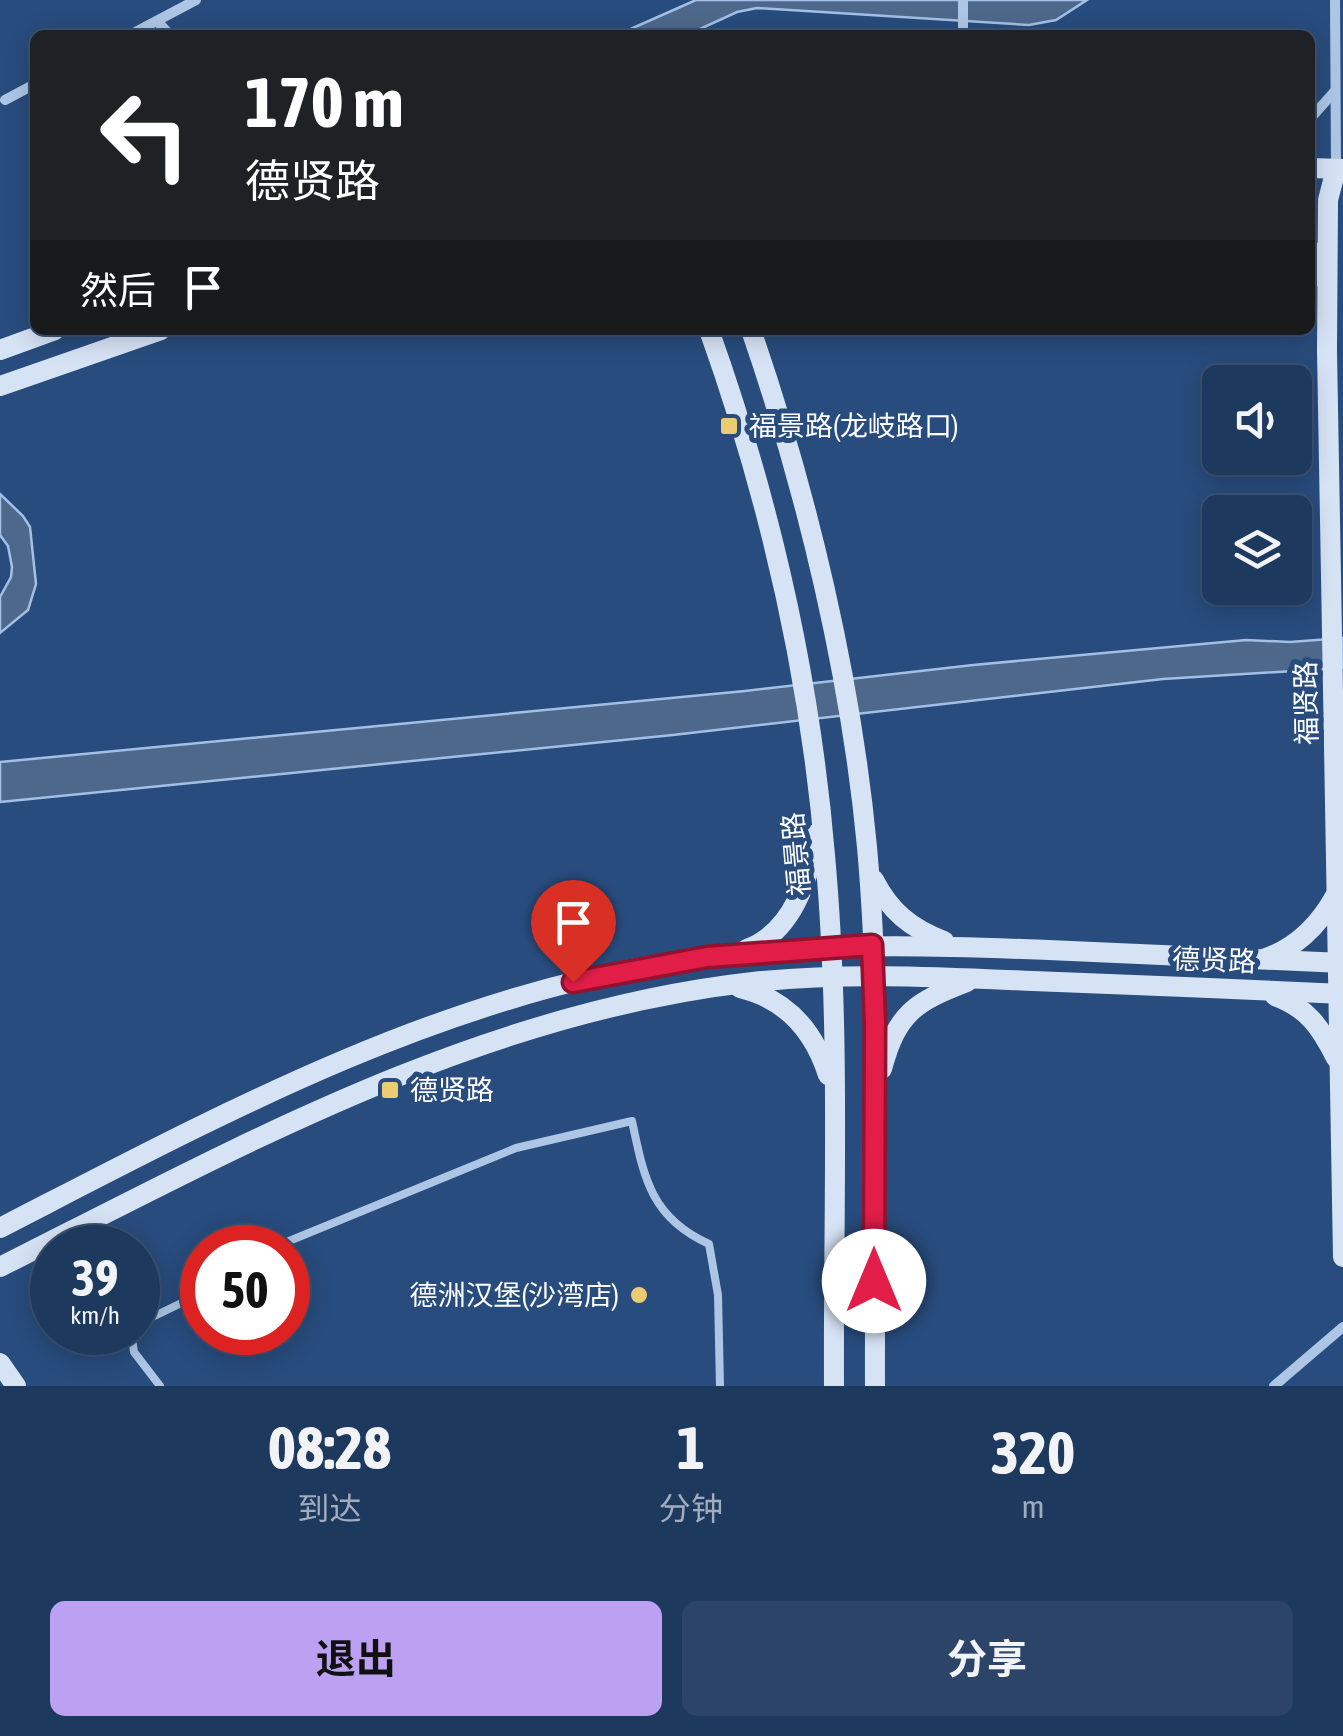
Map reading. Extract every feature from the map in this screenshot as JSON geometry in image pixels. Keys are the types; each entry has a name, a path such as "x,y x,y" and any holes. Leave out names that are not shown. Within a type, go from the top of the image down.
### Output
{"main road":[{"name":"福贤路","path":"1334,188 1328,291 1343,1257"},
{"path":"1315,259 1328,291"},
{"path":"0,350 41,335"},
{"path":"0,386 147,335"},
{"name":"福景路","path":"712,335 755,470 800,679 820,807 832,977 834,1386"},
{"path":"754,335 791,458 842,674 869,870 875,1096 875,1386"},
{"path":"734,954 758,945 797,902 809,870 820,807"},
{"path":"869,870 898,915 930,935 960,946"},
{"path":"1263,960 1280,953 1314,928 1336,894"},
{"name":"德贤路","path":"0,1228 253,1100 394,1039 573,982 662,964 734,954 872,945 1340,963"},
{"name":"德贤路","path":"0,1267 268,1132 392,1078 538,1026 624,1004 728,986 873,976 1340,994"},
{"path":"875,1096 888,1046 902,1018 924,1000 976,978"},
{"path":"728,986 762,994 794,1017 818,1045 834,1094"},
{"path":"1259,990 1307,1012 1324,1034 1339,1075"},
{"path":"0,1363 16,1386"}],"street":[{"path":"140,30 196,0"},
{"path":"963,0 963,30"},
{"path":"1334,188 1335,0"},
{"path":"157,21 165,30"},
{"path":"5,100 30,87"},
{"path":"1315,113 1335,91"},
{"path":"1274,1386 1343,1327"}],"lane":[{"path":"310,1232 516,1148 632,1121 644,1178 660,1208 686,1233 709,1244 720,1315 720,1386"},
{"path":"136,1355 160,1386"}],"water":[{"path":"696,0 1087,0 1056,20 1029,25 757,8 737,12 698,30 628,30"},
{"path":"0,494 30,527 36,584 28,610 0,633 0,597 12,567 8,546 0,535"},
{"path":"1343,638 1343,668 1163,679 673,735 0,802 0,762 745,691 973,665 1246,640"}],"place":[{"name":"福景路(龙岐路口)","path":"729,426"},
{"name":"德贤路","path":"390,1090"},
{"name":"德洲汉堡(沙湾店)","path":"639,1295"}],"route":[{"path":"573,982 707,957 872,945 874,1281"}]}
